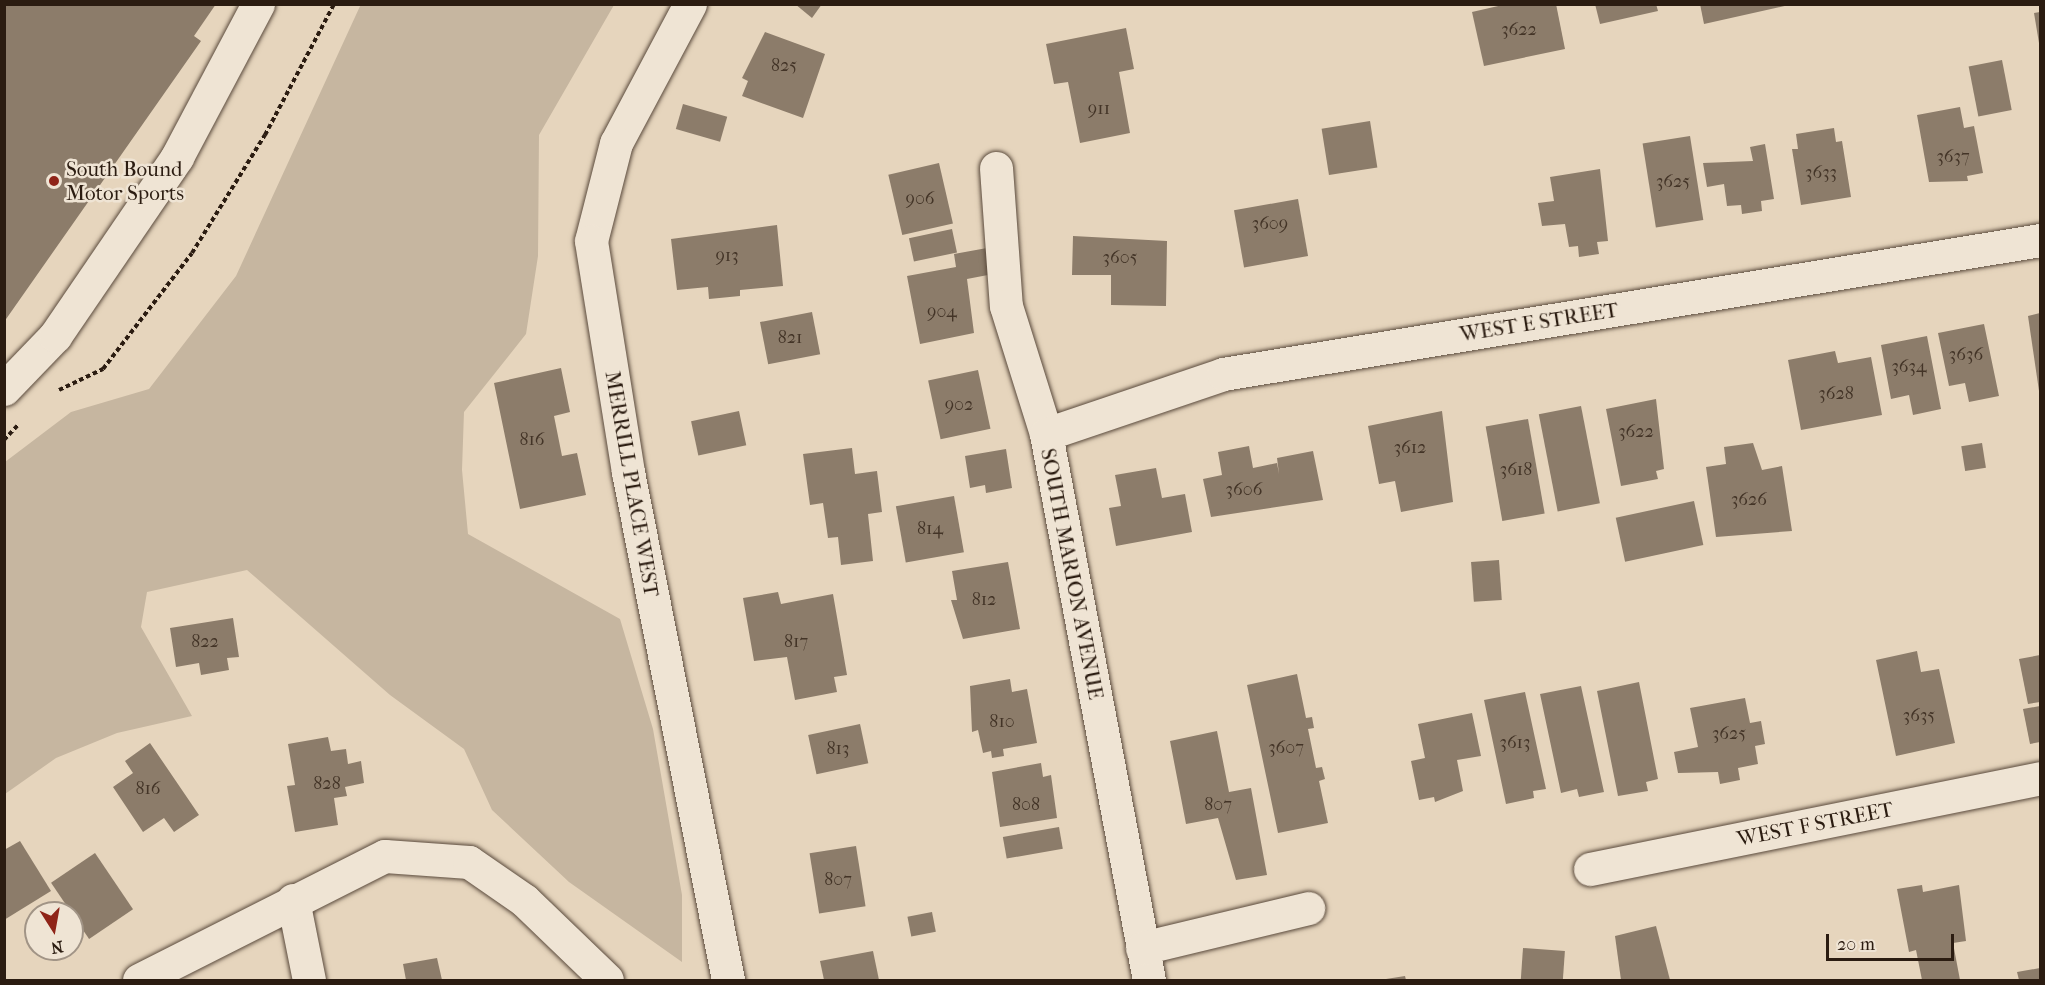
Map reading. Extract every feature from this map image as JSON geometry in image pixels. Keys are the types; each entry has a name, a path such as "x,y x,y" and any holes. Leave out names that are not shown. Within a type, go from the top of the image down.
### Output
{"street":[{"path":"4,389 55,336 177,157 258,4"},
{"name":"MERRILL PLACE WEST","path":"690,4 616,143 591,241 628,472 728,981"},
{"name":"SOUTH MARION AVENUE","path":"996,168 1006,306 1046,434 1149,981"},
{"name":"WEST E STREET","path":"1046,434 1223,374 2040,240"},
{"name":"WEST F STREET","path":"1590,869 2040,778"},
{"path":"139,981 293,900 386,856 469,862 524,900 607,981"},
{"path":"293,900 309,981"},
{"path":"1142,948 1308,908"}],"path":[{"path":"54,392 103,369 192,253 265,135 334,4"},
{"path":"4,440 27,416"}],"shaded area":[{"path":"361,4 614,5 539,135 538,256 526,334 464,412 462,470 468,534 620,619 653,729 682,895 682,962 569,882 492,810 464,749 390,695 247,570 147,592 141,627 192,716 117,733 56,758 5,794 5,462 71,412 149,389 236,276"}],"building":[{"name":"South Bound Motor Sports","path":"4,4 216,4 194,36 201,41 4,322"},
{"path":"795,4 822,4 812,18"},
{"path":"1507,4 1556,4 1565,49 1484,66 1472,12"},
{"path":"1595,4 1656,4 1658,11 1600,24"},
{"path":"1700,4 1789,4 1789,5 1704,24"},
{"path":"2040,12 2040,43 2039,43 2034,13"},
{"path":"1126,28 1134,69 1119,72 1130,133 1080,143 1068,82 1054,84 1046,44"},
{"path":"765,32 825,54 803,118 742,96 748,81 742,78"},
{"path":"2002,60 2012,110 1978,117 1969,66"},
{"path":"683,104 727,117 720,142 676,129"},
{"path":"1960,107 1964,128 1974,126 1983,173 1967,176 1968,181 1929,182 1917,115"},
{"path":"1370,121 1377,167 1329,175 1322,129"},
{"path":"1834,128 1836,142 1842,141 1851,197 1801,205 1792,149 1798,149 1796,134"},
{"path":"1690,136 1703,220 1656,227 1643,144"},
{"path":"1765,144 1774,199 1761,201 1762,211 1742,214 1741,205 1727,206 1724,184 1707,187 1703,163 1753,161 1750,147"},
{"path":"939,163 953,223 902,235 888,175"},
{"path":"1600,169 1608,241 1597,242 1599,254 1579,257 1578,246 1569,247 1565,224 1542,226 1538,203 1554,201 1550,177"},
{"path":"1298,199 1308,256 1244,267 1234,210"},
{"path":"777,225 783,286 740,290 740,296 709,299 708,287 677,290 671,239"},
{"path":"952,229 957,252 914,262 909,238"},
{"path":"1073,236 1167,241 1166,306 1111,305 1111,275 1072,275"},
{"path":"987,248 993,274 967,279 974,333 920,344 907,276 956,267 954,254"},
{"path":"812,312 820,354 768,364 760,322"},
{"path":"2040,313 2040,391 2039,391 2028,316"},
{"path":"1984,324 1999,396 1969,402 1965,383 1949,386 1938,333"},
{"path":"1927,336 1941,409 1913,415 1909,395 1891,399 1881,345"},
{"path":"1835,351 1838,363 1871,357 1882,415 1801,430 1788,360"},
{"path":"561,368 570,412 554,416 562,456 577,453 586,495 520,509 494,383"},
{"path":"978,370 990,429 941,439 928,381"},
{"path":"1656,399 1664,469 1656,471 1658,479 1621,486 1606,409"},
{"path":"1581,406 1600,503 1558,511 1539,414"},
{"path":"739,411 746,445 698,455 691,421"},
{"path":"1442,411 1453,502 1401,512 1395,481 1379,484 1368,426"},
{"path":"1528,419 1545,514 1502,521 1486,426"},
{"path":"1753,443 1762,470 1782,466 1792,531 1716,537 1706,467 1726,464 1724,447"},
{"path":"1982,443 1986,468 1965,471 1961,446"},
{"path":"1249,446 1253,468 1277,463 1279,474 1277,458 1313,451 1323,500 1211,517 1203,479 1222,475 1218,452"},
{"path":"852,448 855,474 877,471 882,512 868,514 873,561 841,565 838,537 828,538 823,503 810,505 803,454"},
{"path":"1006,449 1012,488 986,493 985,485 970,488 965,456"},
{"path":"1156,468 1162,498 1185,494 1192,532 1116,546 1109,508 1121,506 1115,475"},
{"path":"954,496 964,552 906,562 896,506"},
{"path":"1694,501 1703,545 1625,562 1616,518"},
{"path":"1499,560 1502,600 1474,602 1471,562"},
{"path":"1008,562 1020,629 963,639 951,600 957,600 952,571"},
{"path":"778,592 781,604 833,594 847,675 834,677 837,692 795,700 787,657 754,661 743,598"},
{"path":"233,618 239,657 227,658 229,670 201,675 199,663 176,667 170,628"},
{"path":"1917,651 1921,672 1939,669 1955,743 1896,756 1876,660"},
{"path":"2040,655 2040,702 2028,704 2019,659"},
{"path":"1297,674 1306,718 1312,717 1314,728 1308,729 1316,768 1322,767 1325,779 1319,781 1328,823 1278,833 1247,685"},
{"path":"1010,679 1012,692 1027,689 1037,743 1003,749 1004,756 992,758 991,751 983,753 978,730 972,732 970,686"},
{"path":"1639,682 1658,779 1646,782 1648,791 1618,796 1597,691"},
{"path":"1581,686 1604,792 1579,797 1577,789 1561,793 1540,694"},
{"path":"1525,692 1546,789 1533,791 1534,798 1506,804 1484,700"},
{"path":"1745,698 1750,723 1761,721 1765,744 1755,746 1758,764 1738,768 1740,780 1720,784 1718,772 1678,773 1674,752 1698,747 1690,708"},
{"path":"2040,706 2040,742 2030,744 2023,709"},
{"path":"1472,713 1481,756 1457,760 1463,791 1435,802 1434,797 1419,800 1411,761 1425,758 1418,724"},
{"path":"860,724 868,763 816,774 808,735"},
{"path":"1217,731 1229,792 1251,788 1267,875 1236,880 1218,818 1186,824 1170,741"},
{"path":"328,737 331,751 346,749 348,764 361,761 364,783 345,787 347,796 334,798 338,825 295,832 287,786 295,785 288,744"},
{"path":"150,743 199,815 174,832 164,818 143,832 113,787 133,773 125,761"},
{"path":"1041,763 1043,777 1051,775 1057,818 1000,827 992,772"},
{"path":"1059,827 1063,849 1007,859 1003,837"},
{"path":"20,841 51,891 35,901 24,901 24,908 4,920 4,850"},
{"path":"856,846 866,906 819,914 810,853"},
{"path":"95,853 133,909 89,939 84,931 84,901 63,901 51,883"},
{"path":"1922,885 1923,892 1959,885 1966,941 1953,943 1960,980 1922,980 1916,950 1909,952 1897,889"},
{"path":"932,912 936,932 911,936 907,917"},
{"path":"1656,926 1670,980 1621,980 1615,936"},
{"path":"1523,948 1565,951 1563,980 1521,980"},
{"path":"873,951 879,980 824,980 820,961"},
{"path":"437,958 442,980 406,980 403,964"},
{"path":"2040,968 2040,980 2019,980 2017,972"},
{"path":"1405,976 1406,980 1386,979"}],"place":[{"name":"South Bound Motor Sports","path":"54,181"}]}
